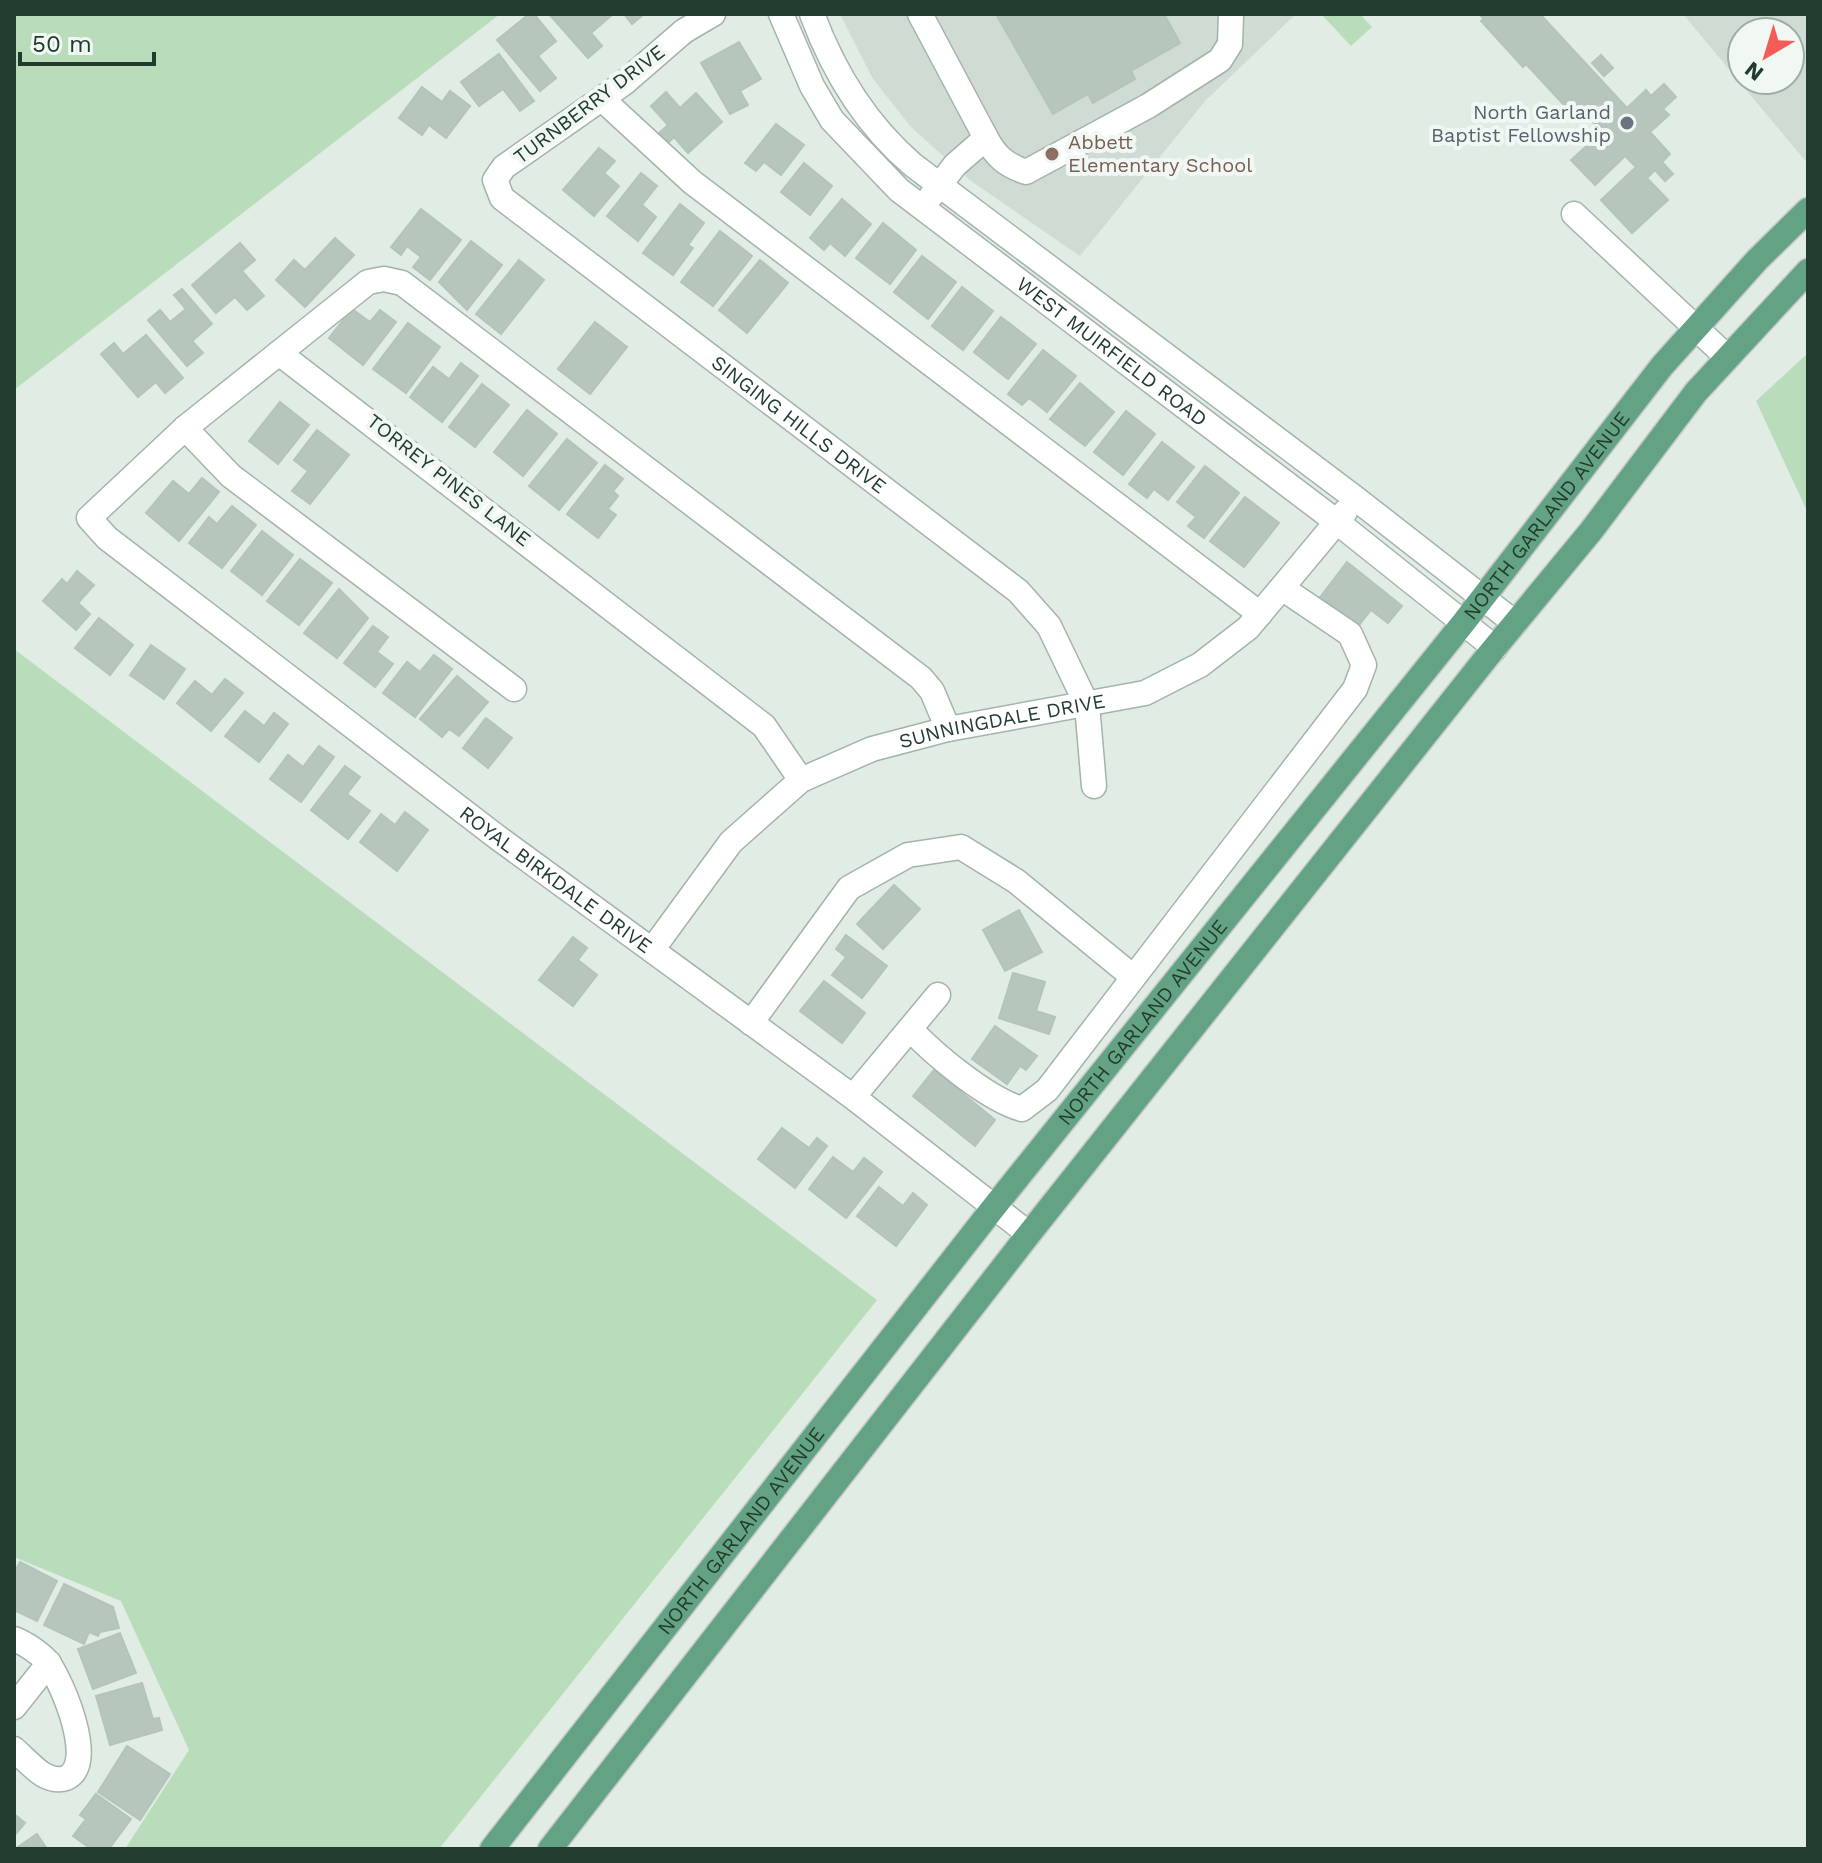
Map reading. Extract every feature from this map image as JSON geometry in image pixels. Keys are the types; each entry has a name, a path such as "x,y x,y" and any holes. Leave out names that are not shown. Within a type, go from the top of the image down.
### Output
{"main road":[{"name":"NORTH GARLAND AVENUE","path":"492,1849 992,1208 1464,622 1695,328 1808,210"},
{"name":"NORTH GARLAND AVENUE","path":"550,1849 1029,1234 1495,648 1727,357 1808,271"}],"street":[{"name":"TURNBERRY DRIVE","path":"504,167 602,99 684,31 713,14"},
{"name":"WEST MUIRFIELD ROAD","path":"781,14 812,86 832,120 861,154 921,207 1337,522 1495,648"},
{"name":"WEST MUIRFIELD ROAD","path":"812,14 839,76 865,116 890,145 1515,623"},
{"path":"920,14 994,153 1008,166 1026,172 1148,106 1220,60 1230,44 1231,14"},
{"path":"602,99 692,182 1260,614"},
{"path":"921,207 955,165 986,138"},
{"name":"SINGING HILLS DRIVE","path":"504,167 495,180 502,198 1018,591 1049,626 1087,705"},
{"path":"1574,214 1727,357"},
{"path":"514,689 231,476 185,428 368,282 384,279 402,283 921,678 932,691 948,729"},
{"name":"TORREY PINES LANE","path":"279,353 764,726 801,780"},
{"name":"ROYAL BIRKDALE DRIVE","path":"185,428 89,518 107,538 472,818 853,1097 1029,1234"},
{"name":"SUNNINGDALE DRIVE","path":"652,950 731,842 801,780 872,749 948,729 1145,693 1200,665 1248,628 1355,498"},
{"path":"910,1029 1004,1104 1022,1109 1047,1090 1355,689 1364,665 1350,634 1282,588"},
{"path":"1087,705 1094,786"},
{"path":"751,1023 849,888 908,855 961,847 1016,881 1132,976"},
{"path":"853,1097 938,995"},
{"path":"14,1639 49,1663 77,1730 78,1765 70,1776 59,1780 43,1774 14,1749"},
{"path":"14,1707 49,1663"}],"shaded area":[{"name":"Abbett Elementary School","path":"840,14 1296,14 1205,101 1080,256 971,181 911,127 873,79"},
{"path":"1683,14 1808,14 1808,164 1751,96 1806,96 1806,16 1726,16 1726,66"}],"green space":[{"path":"14,14 500,14 14,390"},
{"path":"1321,14 1360,14 1372,27 1351,46"},
{"path":"1808,353 1808,513 1756,401"},
{"path":"14,649 877,1300 439,1849 125,1849 189,1750 121,1601 14,1557"}],"building":[{"path":"529,14 534,14 556,41 538,56 556,78 540,91 497,40"},
{"path":"549,14 612,15 591,33 602,46 588,58"},
{"path":"624,14 644,14 632,24"},
{"path":"996,14 1164,14 1180,43 1131,71 1135,79 1093,103 1088,94 1053,114"},
{"name":"North Garland Baptist Fellowship","path":"1479,14 1540,14 1627,108 1646,90 1651,96 1664,84 1676,97 1663,109 1669,115 1650,132 1670,154 1662,162 1673,174 1665,181 1655,170 1647,178 1668,200 1632,233 1601,200 1636,167 1625,156 1595,185 1571,160 1602,132 1572,100 1565,106 1526,64 1523,67 1481,21 1484,19"},
{"path":"739,42 761,79 740,91 748,105 730,114 701,63"},
{"path":"499,54 534,101 520,111 503,89 479,106 461,82"},
{"path":"1601,55 1613,68 1604,76 1592,63"},
{"path":"422,87 442,102 450,91 470,106 446,138 429,125 422,135 399,118"},
{"path":"666,92 680,108 696,93 722,122 688,153 674,137 667,144 658,134 668,125 651,106"},
{"path":"776,124 804,145 781,175 764,162 756,171 745,163"},
{"path":"599,148 615,161 604,173 619,186 594,216 563,190"},
{"path":"804,163 832,186 810,215 781,192"},
{"path":"641,173 657,186 642,205 656,217 638,241 607,216"},
{"path":"842,199 871,224 845,256 830,243 824,250 810,238"},
{"path":"680,204 704,223 688,245 693,248 673,275 643,253"},
{"path":"421,209 461,240 430,280 413,267 421,257 407,246 401,255 391,247"},
{"path":"883,223 916,250 890,284 856,258"},
{"path":"720,231 752,256 713,306 681,282"},
{"path":"335,238 354,255 305,307 276,280 294,260 305,270"},
{"path":"471,241 502,265 467,310 439,282"},
{"path":"240,243 255,260 242,271 264,296 247,310 235,297 216,313 192,285"},
{"path":"922,256 956,282 928,319 894,292"},
{"path":"519,260 544,280 501,334 476,314"},
{"path":"760,260 788,283 747,333 719,310"},
{"path":"962,287 993,311 963,350 932,326"},
{"path":"182,289 212,324 192,341 203,353 187,366 148,320 160,310 170,322 186,309 174,295"},
{"path":"352,309 370,322 380,310 396,322 363,365 329,338"},
{"path":"1001,317 1036,344 1008,379 974,352"},
{"path":"595,322 627,347 590,394 558,369"},
{"path":"408,323 440,347 406,393 373,369"},
{"path":"146,335 183,378 165,393 156,382 138,397 101,354 114,343 123,354"},
{"path":"1043,350 1076,376 1047,412 1029,398 1022,405 1008,394"},
{"path":"461,363 478,376 442,422 410,397 433,367 449,379"},
{"path":"1080,383 1114,412 1085,446 1050,419"},
{"path":"482,384 509,405 475,447 449,427"},
{"path":"280,402 309,425 278,464 249,441"},
{"path":"527,410 557,434 523,476 494,452"},
{"path":"1126,411 1155,434 1123,475 1094,452"},
{"path":"317,430 349,455 310,504 292,491 308,471 294,460"},
{"path":"567,439 597,463 559,510 529,486"},
{"path":"1162,442 1194,467 1168,500 1154,489 1147,498 1129,484"},
{"path":"605,465 623,479 613,491 618,496 608,509 616,515 598,538 567,514"},
{"path":"1205,466 1239,493 1204,538 1188,526 1196,517 1177,502"},
{"path":"202,478 219,492 179,541 146,513 173,481 189,494"},
{"path":"1245,497 1279,523 1244,567 1210,541"},
{"path":"232,506 256,525 222,568 189,543 209,517 217,524"},
{"path":"262,531 293,555 262,595 231,571"},
{"path":"300,559 332,583 299,625 267,601"},
{"path":"1347,562 1402,606 1388,623 1371,610 1355,630 1318,600"},
{"path":"77,571 94,585 78,603 90,614 76,630 43,601 62,579 67,584"},
{"path":"339,589 368,618 337,658 304,633"},
{"path":"99,618 133,645 110,675 75,648"},
{"path":"373,626 388,637 377,652 393,664 375,687 344,663"},
{"path":"151,645 185,669 164,699 130,675"},
{"path":"434,655 452,669 415,717 383,693 407,662 420,672"},
{"path":"457,676 488,702 459,736 449,729 442,737 420,719"},
{"path":"225,679 243,693 211,731 177,703 195,681 212,695"},
{"path":"245,711 264,726 274,713 288,724 259,762 225,736"},
{"path":"486,718 512,738 488,768 463,748"},
{"path":"319,746 334,757 301,802 270,779 288,755 303,767"},
{"path":"345,766 360,777 347,794 370,811 348,839 311,810"},
{"path":"405,812 428,830 397,871 360,842 381,814 395,825"},
{"path":"894,885 920,909 883,949 857,924"},
{"path":"1019,910 1042,952 1005,971 983,930"},
{"path":"846,935 887,966 862,998 832,975 846,957 836,949"},
{"path":"573,937 587,948 578,960 597,975 573,1006 539,980"},
{"path":"1013,973 1045,982 1036,1011 1055,1017 1049,1034 999,1018"},
{"path":"824,981 865,1013 842,1043 800,1011"},
{"path":"995,1026 1037,1056 1026,1070 1020,1066 1007,1084 972,1059"},
{"path":"934,1070 995,1120 975,1146 913,1096"},
{"path":"782,1128 809,1148 817,1138 827,1146 795,1188 758,1159"},
{"path":"833,1157 853,1172 864,1158 882,1172 846,1218 809,1189"},
{"path":"879,1187 903,1206 913,1193 927,1205 896,1246 857,1216"},
{"path":"20,1562 57,1581 37,1621 14,1610 14,1573"},
{"path":"64,1584 113,1607 119,1628 100,1632 98,1636 89,1632 84,1644 44,1625"},
{"path":"120,1633 136,1673 93,1689 78,1649"},
{"path":"142,1683 153,1719 159,1718 162,1730 110,1745 96,1696"},
{"path":"127,1746 170,1774 140,1820 98,1792"},
{"path":"96,1794 131,1819 109,1849 91,1849 73,1836 86,1819 80,1815"},
{"path":"14,1814 25,1823 14,1836"},
{"path":"37,1834 47,1849 15,1849"}],"place":[{"name":"North Garland Baptist Fellowship","path":"1627,123"},
{"name":"Abbett Elementary School","path":"1052,154"}]}
